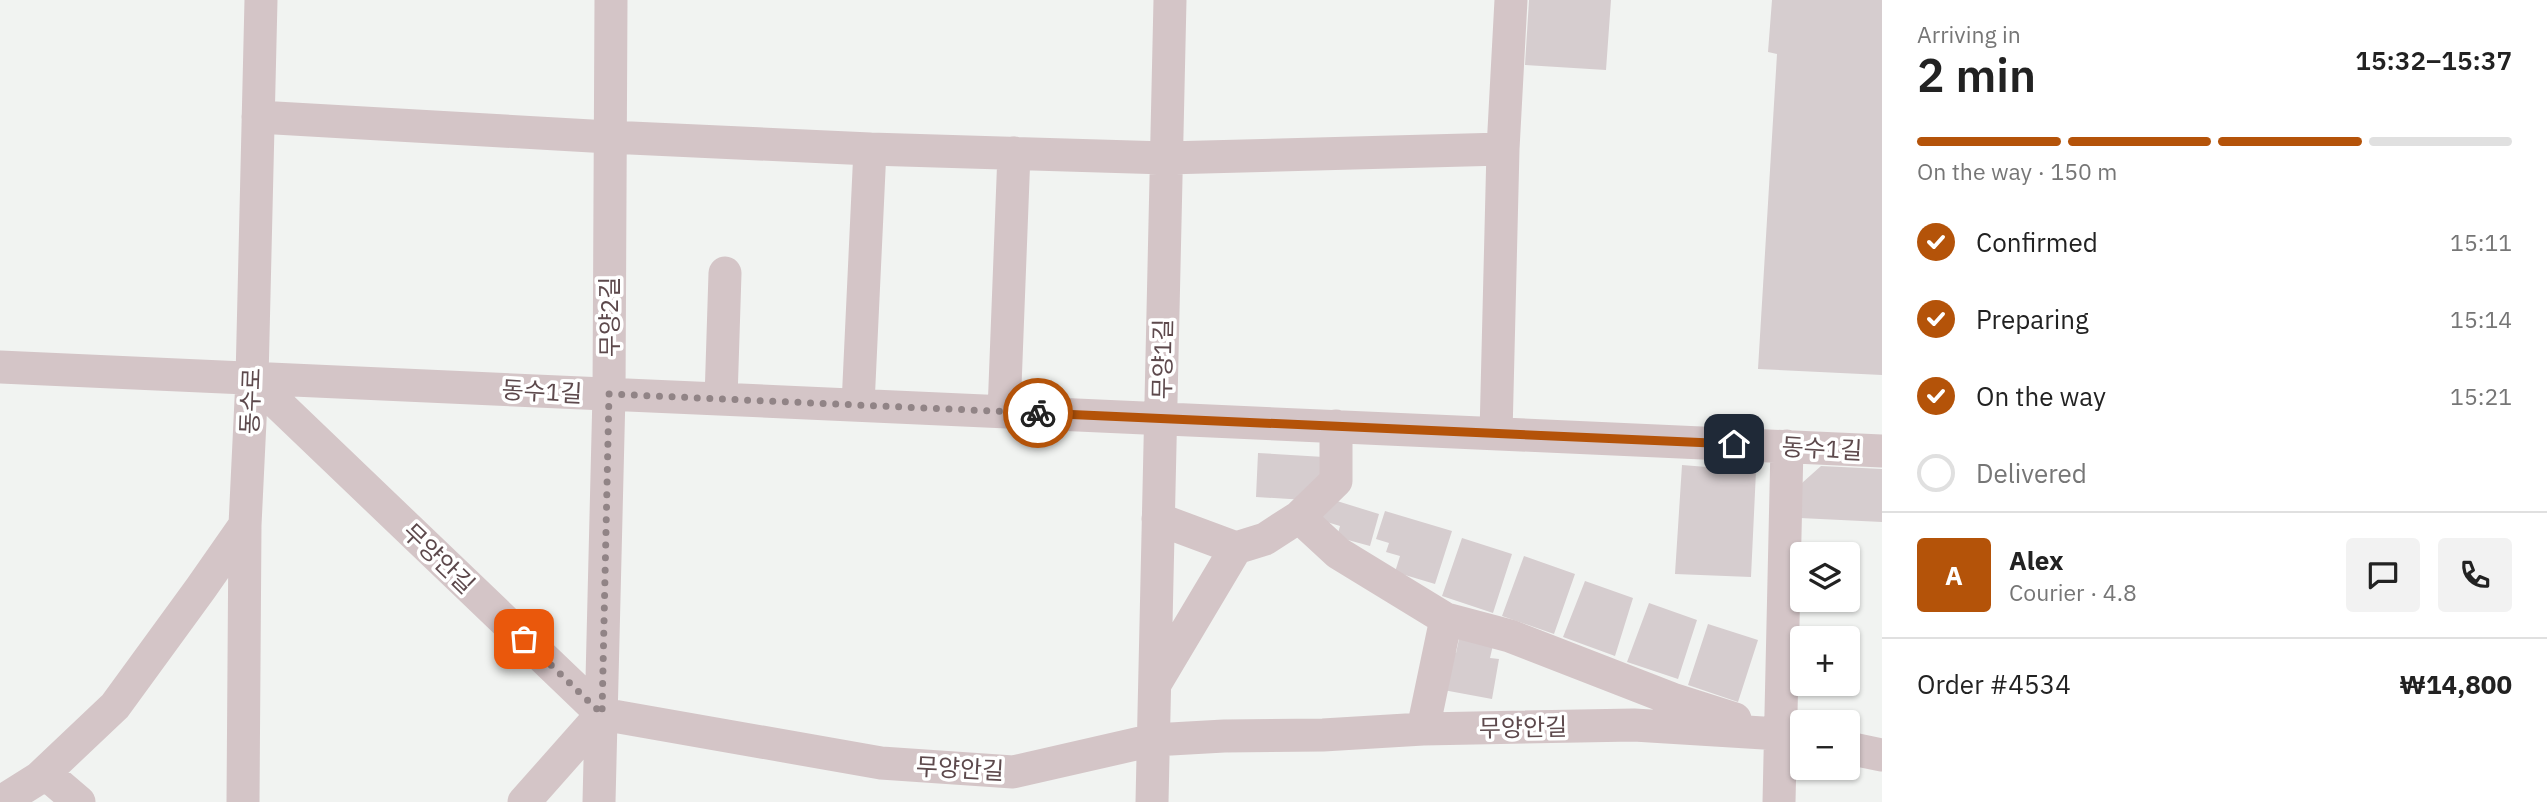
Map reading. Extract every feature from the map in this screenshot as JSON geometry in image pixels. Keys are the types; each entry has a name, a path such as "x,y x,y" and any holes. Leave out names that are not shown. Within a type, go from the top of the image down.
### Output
{"street":[{"name":"동수로","path":"243,802 245,524 252,379 261,0"},
{"name":"무양2길","path":"599,802 609,394 611,0"},
{"name":"무양1길","path":"1152,802 1170,0"},
{"path":"1496,434 1503,149 1511,0"},
{"path":"258,117 870,149 1166,158 1503,149"},
{"path":"858,405 870,149"},
{"path":"1004,412 1014,153"},
{"path":"721,399 725,273"},
{"name":"동수1길","path":"0,367 1882,451"},
{"name":"무양안길","path":"252,379 602,714 881,763 1013,772 1153,740 1423,729 1634,725 1790,736"},
{"path":"1158,519 1236,548 1265,539 1299,517 1336,481 1336,426"},
{"path":"1787,446 1791,710"},
{"path":"1299,517 1338,553 1446,619 1510,636 1672,699 1790,736"},
{"path":"1,802 45,772 115,706 245,524"},
{"path":"1155,685 1236,548"},
{"path":"1423,729 1446,619"},
{"path":"524,802 602,714"},
{"path":"1779,802 1790,742"},
{"path":"1860,750 1882,755"},
{"path":"45,772 79,802"}],"building":[{"path":"1529,0 1611,0 1606,70 1525,65"},
{"path":"1772,0 1882,0 1882,375 1758,369 1777,54 1768,52"},
{"path":"1258,453 1324,457 1322,483 1306,500 1256,497"},
{"path":"1682,465 1756,471 1751,577 1675,574"},
{"path":"1821,466 1882,469 1882,522 1800,518 1802,483"},
{"path":"1324,497 1379,514 1370,546 1337,537 1340,526 1317,519"},
{"path":"1385,511 1452,531 1435,584 1395,572 1400,556 1386,552 1389,543 1376,539"},
{"path":"1462,538 1512,554 1493,613 1442,596"},
{"path":"1524,556 1575,574 1554,634 1502,616"},
{"path":"1585,581 1633,598 1615,656 1563,637"},
{"path":"1649,603 1697,620 1678,679 1627,662"},
{"path":"1708,624 1758,640 1738,702 1688,685"},
{"path":"1459,639 1493,645 1490,658 1499,659 1492,699 1438,689 1445,650 1456,653"}],"way so far":[{"path":"524,639 602,714 609,394 1038,413"}],"route":[{"path":"1038,413 1734,444"}]}
